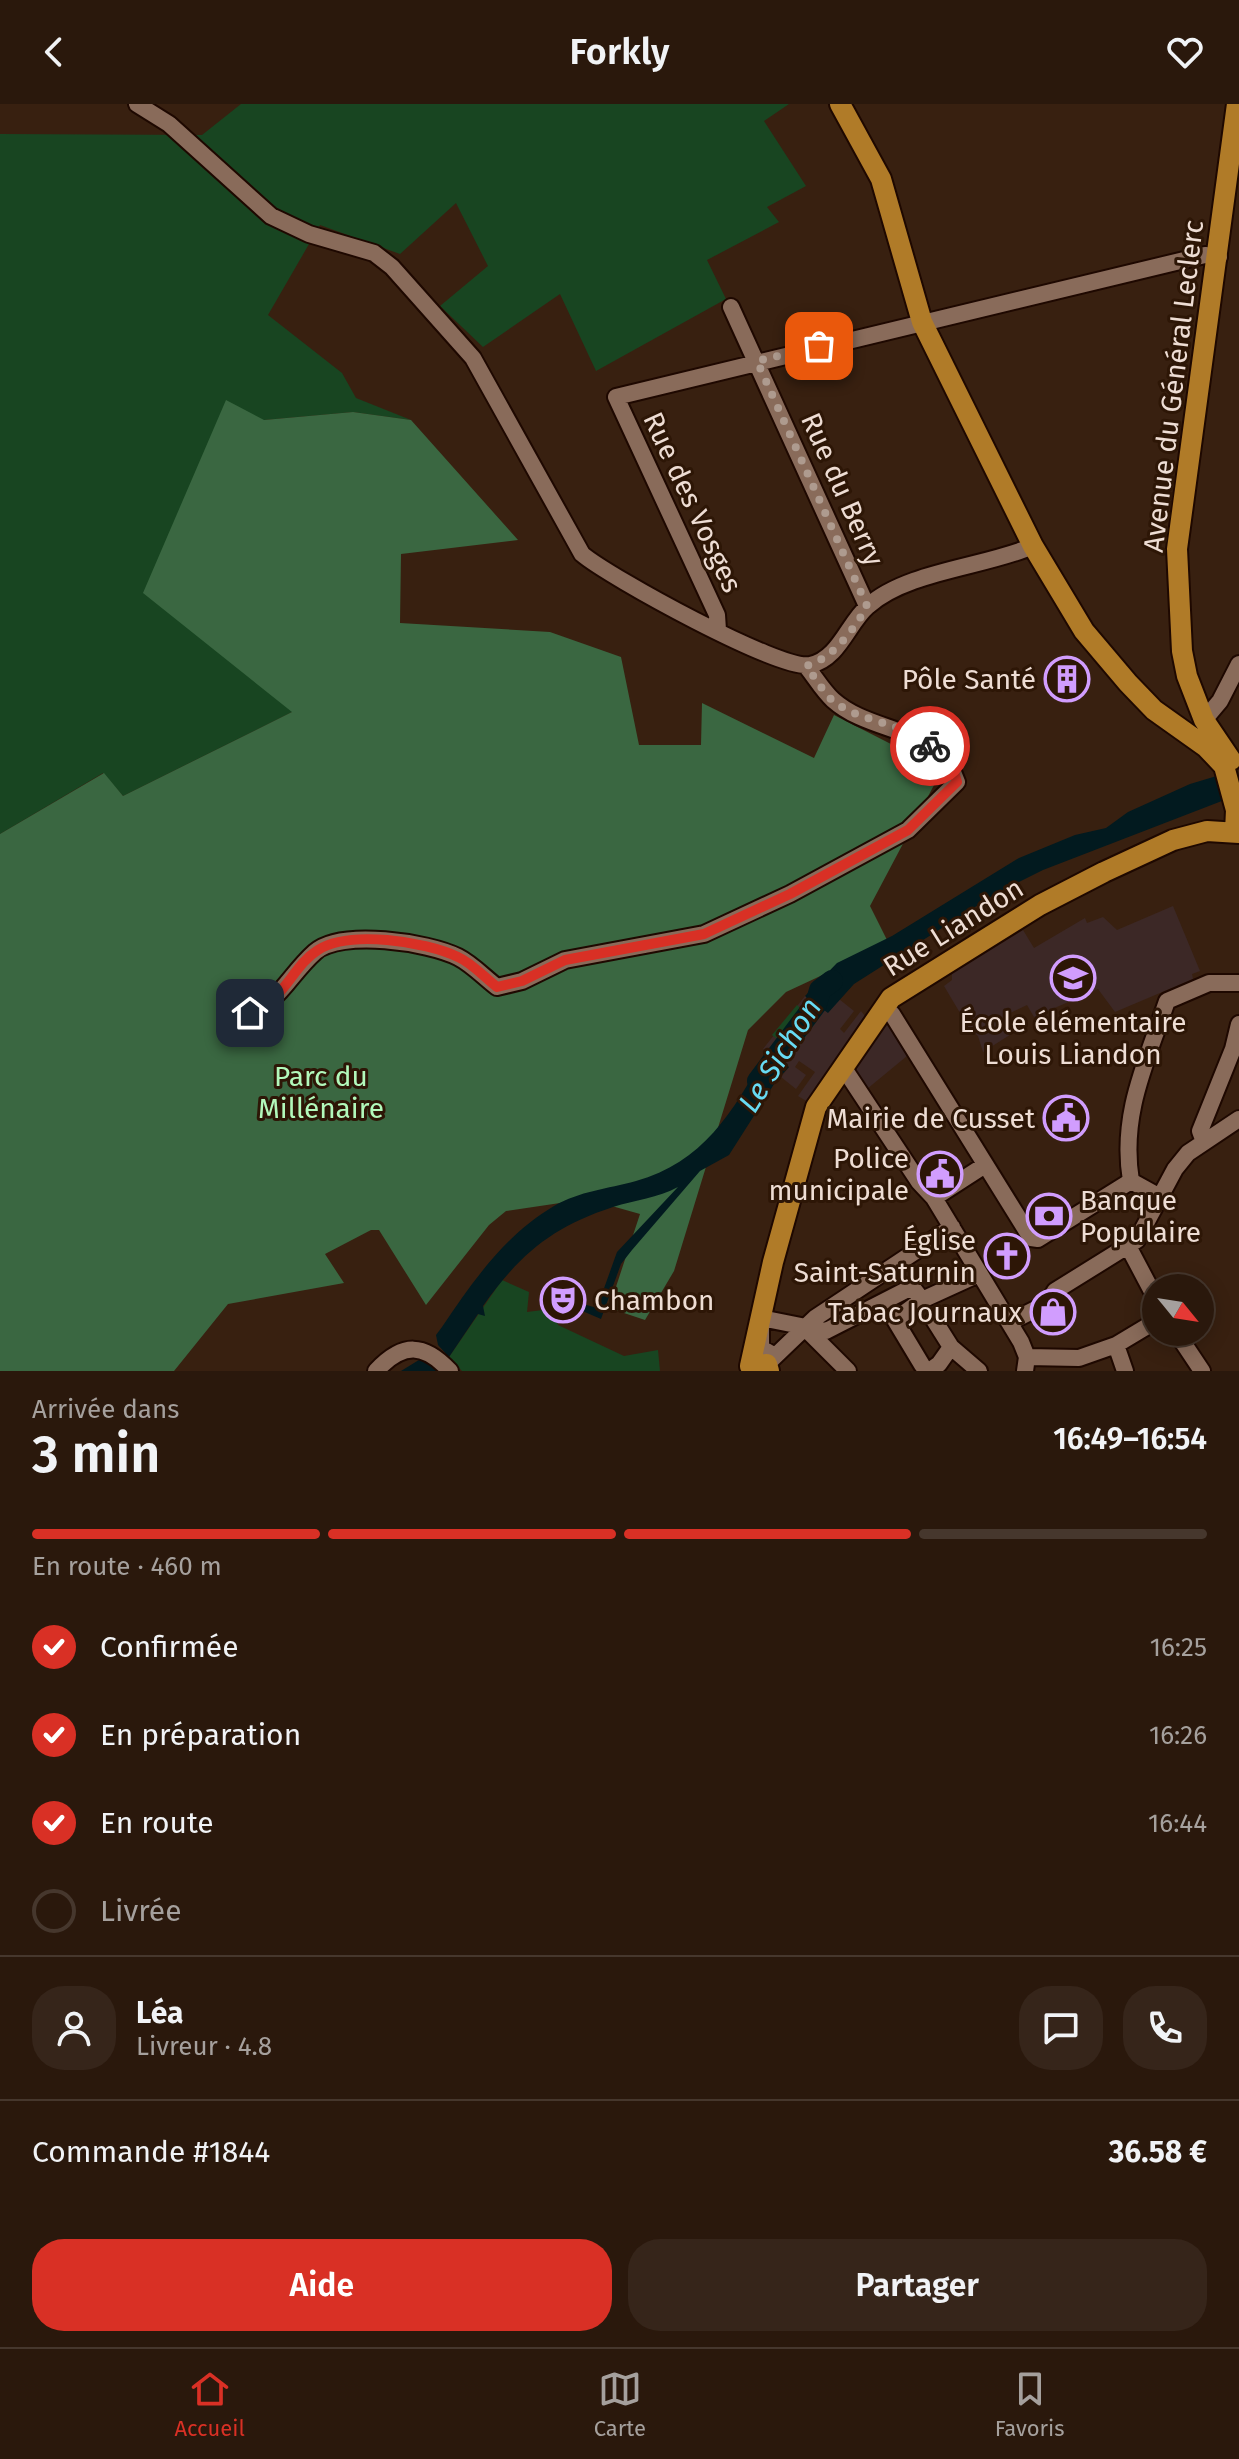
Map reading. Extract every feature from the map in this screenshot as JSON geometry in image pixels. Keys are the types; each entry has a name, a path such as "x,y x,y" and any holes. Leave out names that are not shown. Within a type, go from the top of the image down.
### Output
{"main road":[{"path":"840,104 881,179 922,322 1033,546 1084,631 1154,710 1206,747 1232,771 1238,836"},
{"name":"Avenue du Général Leclerc","path":"1232,771 1204,720 1187,676 1182,651 1177,549 1219,257 1237,104"},
{"path":"1169,720 1204,720"},
{"name":"Rue Liandon","path":"759,1366 761,1318 816,1107 891,998 1040,905 1104,872 1173,840 1207,831 1238,836"}],"street":[{"path":"137,104 169,124 271,216 309,234 374,253 392,267 473,358 582,554 603,572 718,630 778,659 806,666 820,662 832,652 867,606 911,583 1033,546"},
{"path":"757,361 1205,255 1219,257"},
{"name":"Rue du Berry","path":"731,307 867,606"},
{"name":"Rue des Vosges","path":"718,630 717,615 616,397 757,361"},
{"path":"1204,720 1220,701 1239,664"},
{"path":"242,1016 259,1010 285,989 316,951 343,940 394,941 458,957 497,987 522,981 565,960 704,934 790,894 908,830 957,782 952,766 920,737 880,724 834,701 806,666"},
{"path":"1131,1181 1127,1154 1129,1116 1167,1001 1209,983 1239,983"},
{"path":"883,1009 892,1014 1031,1238 1038,1239 1131,1181"},
{"path":"1204,1142 1200,1131 1233,1049 1239,1024"},
{"path":"843,1067 952,1227 1010,1322 1026,1364 1079,1358 1116,1345 1142,1329"},
{"path":"1010,1322 1048,1303 1055,1291 1137,1240 1175,1169 1204,1142 1231,1129 1239,1119"},
{"path":"934,1198 985,1165"},
{"path":"1131,1181 1160,1197"},
{"path":"759,1366 805,1328 952,1227"},
{"path":"1128,1246 1143,1274"},
{"path":"951,1347 939,1364 926,1368 895,1320 922,1300 979,1274"},
{"path":"761,1318 826,1331 912,1287 922,1300"},
{"path":"934,1320 951,1347 979,1371"},
{"path":"805,1328 848,1371"},
{"path":"1116,1345 1125,1371"},
{"path":"1184,1346 1199,1370"},
{"path":"376,1371 403,1351 424,1350 434,1354 450,1371"}],"shaded area":[{"name":"École élémentaire Louis Liandon","path":"1173,906 1200,971 1192,974 1193,979 1115,1012 1098,989 1034,1017 1027,1005 1008,1014 1016,1031 983,1052 978,1036 969,1028 944,986 952,980 952,973 1023,930 1034,948 1085,918 1087,923 1103,917 1117,930"},
{"path":"805,996 828,1012 839,999 854,1011 840,1029 844,1033 861,1011 868,1020 887,1024 907,1056 867,1089 862,1081 827,1076 808,1102 798,1096 815,1072 799,1061 795,1067 806,1075 796,1089 781,1077 789,1067 763,1049"}],"green space":[{"path":"241,104 789,104 764,121 806,186 767,207 779,222 707,260 726,299 596,371 560,294 483,347 440,306 488,266 456,203 400,254 320,225 268,315 342,373 356,398 411,420 353,412 264,420 292,712 123,796 103,773 0,834 0,134 202,135"},
{"name":"Parc du Millénaire","path":"226,400 264,420 353,412 411,420 518,540 401,554 400,623 550,632 621,657 639,745 701,745 702,703 814,758 834,715 942,770 870,906 889,944 786,992 748,1030 674,1271 645,1320 609,1308 640,1214 587,1199 506,1211 489,1225 426,1305 379,1230 371,1230 325,1254 344,1283 228,1304 174,1371 0,1371 0,834 104,773 123,796 292,712 143,593"},
{"path":"797,1005 816,1022 794,1052 772,1035"},
{"path":"502,1280 529,1292 527,1312 543,1310 555,1317 558,1325 624,1356 658,1350 660,1371 462,1371 449,1357"}],"water":[{"path":"1220,775 1227,799 1043,870 997,893 854,984 828,1013 805,996 837,963 892,936 1019,858 1075,835 1106,828 1128,812 1190,784"},
{"path":"766,1051 789,1067 776,1081 729,1155 700,1171 621,1264 601,1319 580,1310 583,1304 597,1308 617,1252 678,1187 591,1215 539,1244 510,1271 483,1306 485,1316 478,1314 449,1357 438,1345 436,1335 478,1276 505,1245 554,1206 584,1194 660,1173 699,1147 729,1113"},
{"path":"427,1355 440,1368 437,1371 401,1371"}],"waterway":[{"name":"Le Sichon","path":"758,1081 816,1004 820,990 832,981"}],"way so far":[{"path":"819,346 757,361 867,606 861,618 832,652 820,662 806,666 834,701 880,724 920,737 930,746"}],"place":[{"name":"Pôle Santé","path":"1067,679"},
{"name":"École élémentaire Louis Liandon","path":"1073,978"},
{"name":"Mairie de Cusset","path":"1066,1118"},
{"name":"Police municipale","path":"940,1174"},
{"name":"Banque Populaire","path":"1049,1216"},
{"name":"Église Saint-Saturnin","path":"1007,1256"},
{"name":"Chambon","path":"563,1300"},
{"name":"Tabac Journaux","path":"1053,1312"}],"route":[{"path":"250,1013 259,1010 285,989 316,951 343,940 394,941 458,957 497,987 522,981 565,960 704,934 790,894 908,830 957,782 952,766 930,746"}]}
